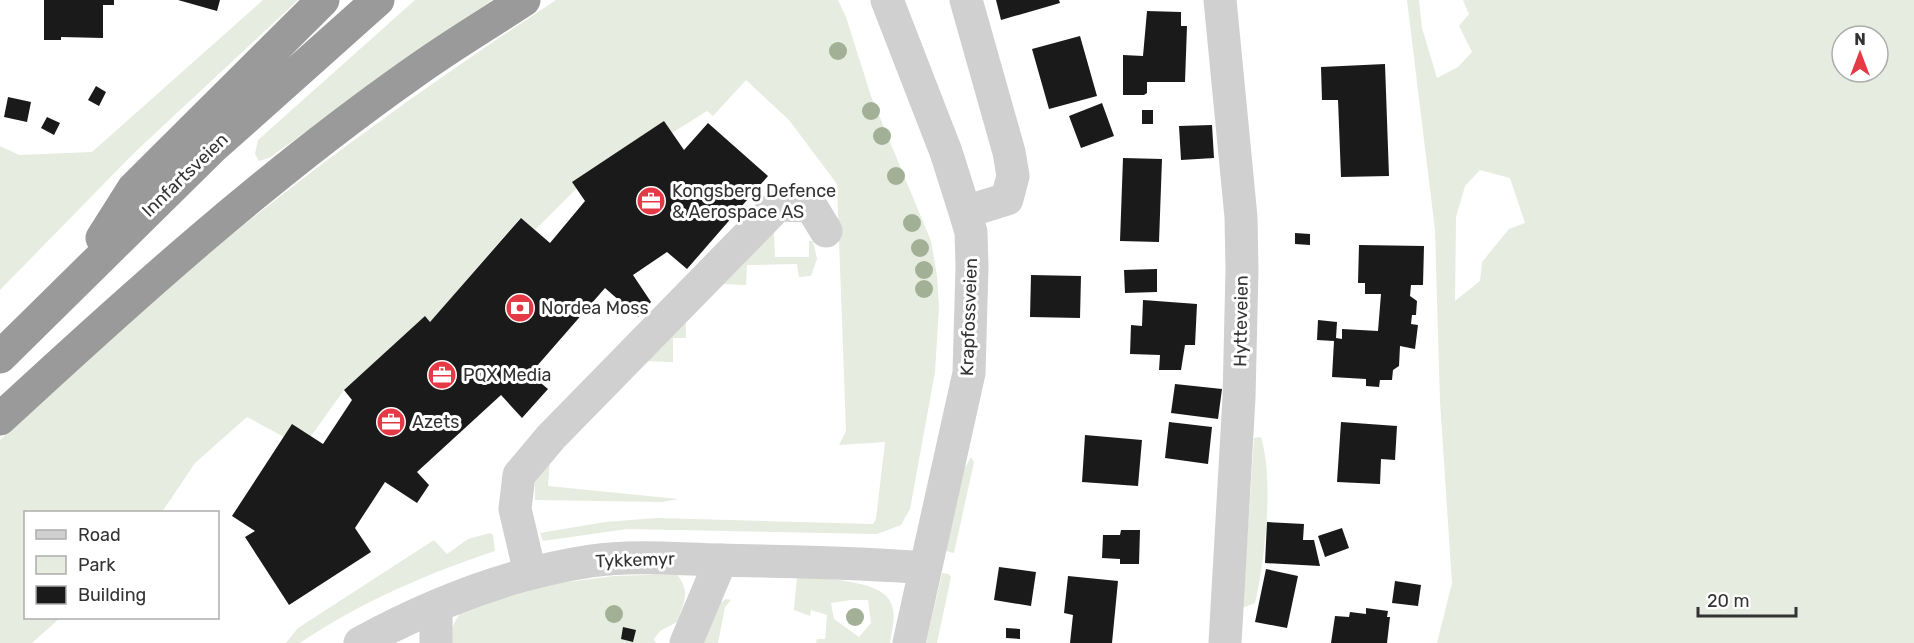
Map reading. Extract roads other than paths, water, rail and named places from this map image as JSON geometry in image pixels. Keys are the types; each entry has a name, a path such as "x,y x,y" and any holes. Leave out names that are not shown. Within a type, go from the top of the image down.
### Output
{"highway":[{"path":"74,282 133,189 323,0"},
{"name":"Innfartsveien","path":"0,357 212,148 378,0"},
{"path":"0,419 125,303 269,182 410,75 524,0"}],"street":[{"name":"Krapfossveien","path":"887,0 946,152 971,232 969,373 909,643"},
{"path":"965,212 1007,199 1013,176 1009,152 966,0"},
{"name":"Hytteveien","path":"1220,0 1241,217 1242,269 1239,410 1225,643"},
{"path":"530,573 515,508 519,475 613,371 695,297 778,205 810,206 826,231"},
{"name":"Tykkemyr","path":"360,643 436,606 530,573 593,560 644,558 822,562 925,568"},
{"path":"686,643 721,560"},
{"path":"436,606 436,643"}],"place":[{"name":"Kongsberg Defence & Aerospace AS","path":"651,201"},
{"name":"Nordea Moss","path":"520,308"},
{"name":"PQX Media","path":"442,375"},
{"name":"Azets","path":"391,422"}]}
